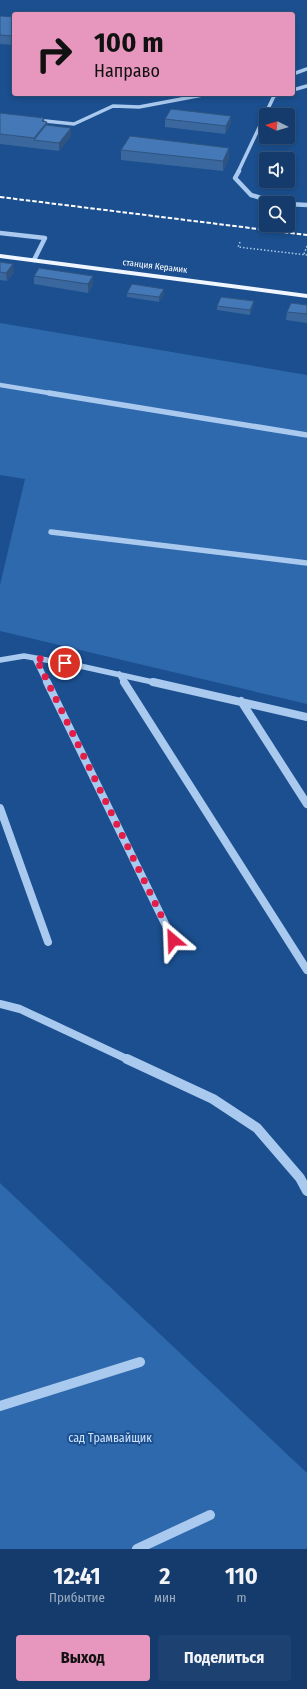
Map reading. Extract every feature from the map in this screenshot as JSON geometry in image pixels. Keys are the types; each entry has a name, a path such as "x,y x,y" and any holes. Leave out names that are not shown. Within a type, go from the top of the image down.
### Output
{"main road":[{"name":"станция Керамик","path":"0,256 307,296"}],"street":[{"path":"295,73 307,69"},
{"path":"295,89 307,86"},
{"path":"28,119 74,124 113,106 139,107 197,96"},
{"path":"259,197 251,195 235,178 274,96"},
{"path":"295,204 307,205"},
{"path":"0,233 45,238 34,260"},
{"path":"0,385 307,435"},
{"path":"51,532 307,563"},
{"path":"0,660 24,656 36,658 120,674 307,717"},
{"path":"36,658 173,940"},
{"path":"120,674 307,970"},
{"path":"241,701 307,802"},
{"path":"0,808 48,942"},
{"path":"0,1004 20,1009 212,1099 257,1128 300,1178 307,1191"},
{"path":"0,1406 140,1362"},
{"path":"137,1549 210,1515"}],"path":[{"path":"240,242 238,247 307,255"},
{"path":"304,254 307,246"}],"green space":[{"path":"0,323 307,375 307,704 0,631 0,585 25,479 0,475"},
{"name":"сад Трамвайщик","path":"0,1183 307,1473 307,1549 0,1549"}],"building":[{"path":"0,16 12,17 12,36 0,35"},
{"path":"171,109 231,116 226,126 165,119"},
{"path":"0,113 44,118 42,121 47,122 34,138 0,134"},
{"path":"46,125 71,128 59,143 34,140"},
{"path":"130,136 229,148 223,161 121,150"},
{"path":"0,262 13,264 6,273 0,272"},
{"path":"39,268 93,276 88,284 34,276"},
{"path":"132,284 164,289 159,297 127,293"},
{"path":"221,297 254,301 250,310 217,306"},
{"path":"291,303 307,305 307,314 287,312"}],"railway":[{"path":"0,197 307,235"}],"route":[{"path":"65,663 36,658 173,940"}]}
